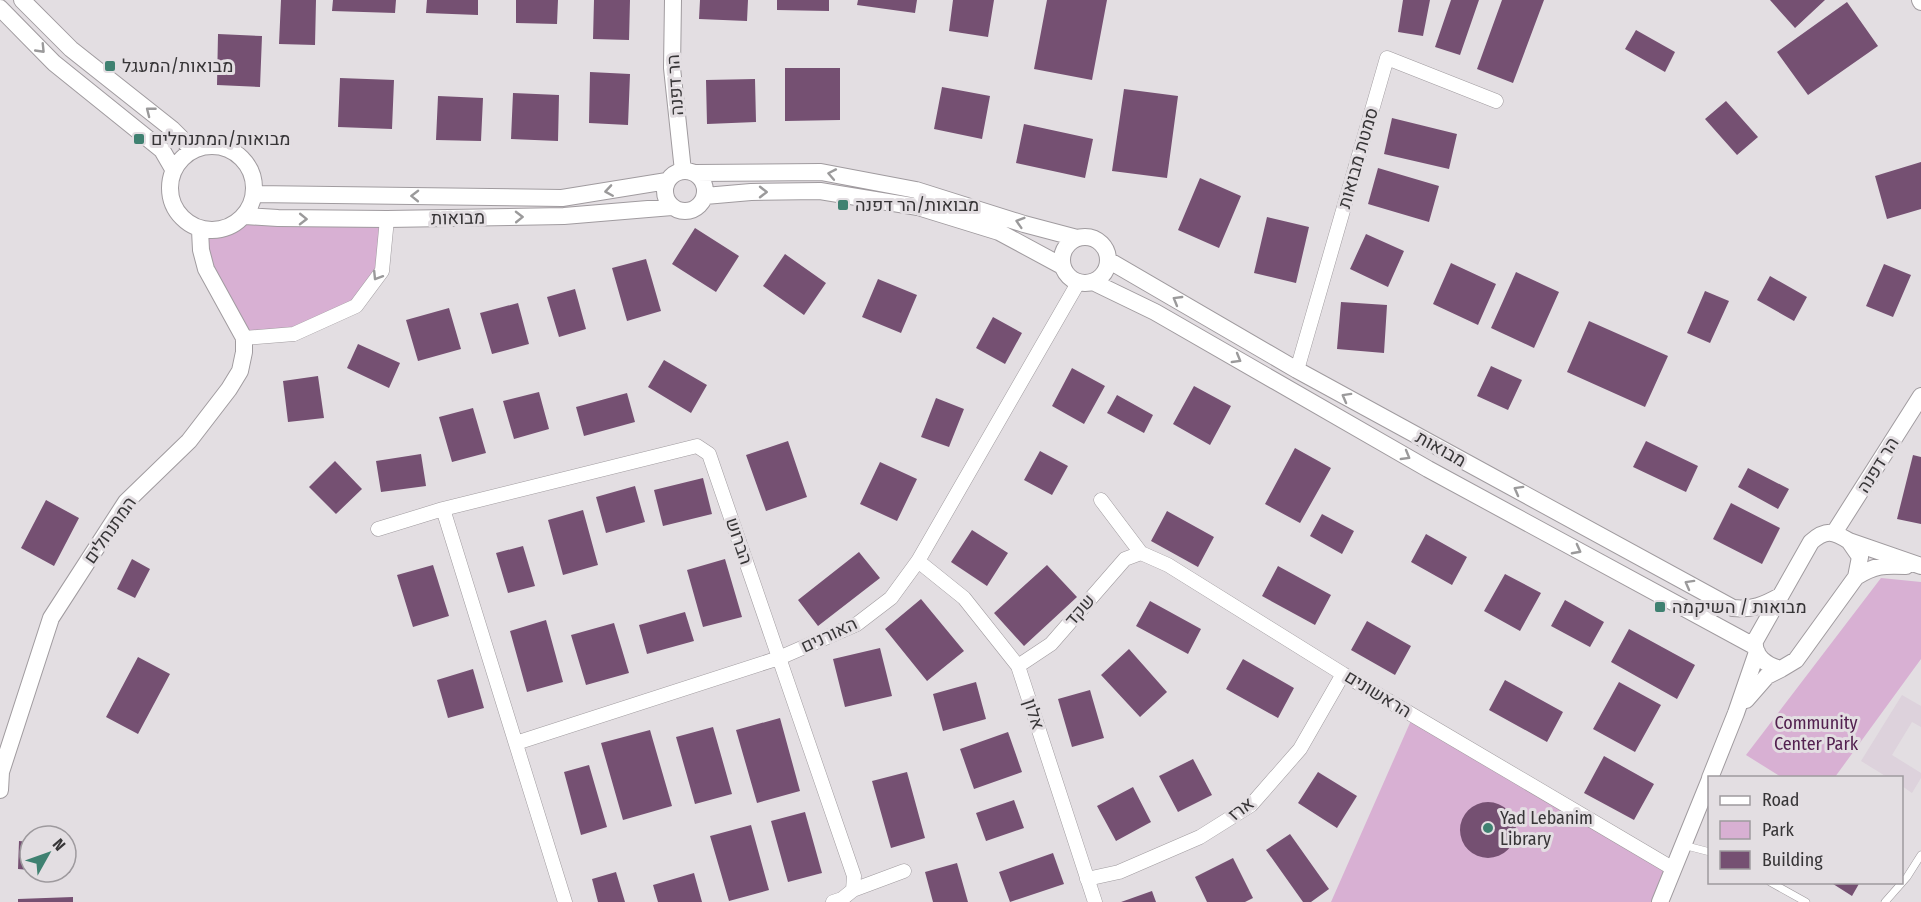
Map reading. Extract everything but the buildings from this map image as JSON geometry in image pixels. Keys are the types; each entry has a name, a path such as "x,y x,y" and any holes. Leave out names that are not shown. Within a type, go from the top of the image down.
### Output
{"street":[{"path":"22,0 71,49 172,129 193,150"},
{"name":"הר דפנה","path":"673,0 672,68 689,172"},
{"path":"0,8 54,63 162,150 173,169"},
{"name":"סמטת מבואות","path":"1297,370 1387,58 1496,101"},
{"path":"206,146 219,146 231,150 242,158 249,169 254,181 251,206 244,216 232,226 221,230 200,230 179,217 173,206 169,194 169,181 173,169 193,150 206,146"},
{"path":"689,172 704,183 705,196 691,211 678,210 672,207 665,195 667,181 671,176 689,172 821,172 916,190 1077,238"},
{"name":"מבואות","path":"254,194 562,198 667,181"},
{"path":"705,196 751,192 820,191 918,207 999,232 1062,266"},
{"name":"מבואות","path":"244,216 387,219 564,216 672,207"},
{"path":"200,230 201,250 206,269 244,338 294,334 356,306 382,271 387,219"},
{"path":"1084,236 1104,246 1108,260 1104,274 1085,282 1065,273 1061,259 1066,246 1084,236"},
{"name":"מבואות","path":"1108,260 1297,370 1733,608 1747,609 1761,606 1780,596"},
{"name":"מבואות","path":"1085,282 1155,312 1428,469 1756,649 1760,658 1770,667 1781,669"},
{"name":"האורנים","path":"516,744 779,658 857,624 891,598 918,561 1085,282"},
{"name":"המתנחלים","path":"0,790 1,772 51,618 126,502 189,441 230,389 240,371 244,338"},
{"name":"הר דפנה","path":"1842,537 1921,396"},
{"name":"הברוש","path":"378,529 443,509 697,446 710,454 854,876 852,890"},
{"name":"הראשונים","path":"1101,500 1141,553 1168,565 1343,674 1672,868"},
{"path":"443,509 565,902"},
{"path":"1711,776 1736,713 1756,649 1755,641 1811,542 1820,534 1827,532 1921,567"},
{"path":"1842,537 1860,557 1856,577"},
{"name":"שקד","path":"1018,666 1051,644 1125,559 1141,553"},
{"name":"אלון","path":"918,561 964,598 1018,666 1095,902"},
{"path":"1736,713 1754,688 1767,676 1796,660 1856,577 1871,567 1882,565 1921,567"},
{"name":"ארז","path":"1087,879 1119,872 1200,837 1251,805 1300,749 1343,674"},
{"path":"1660,902 1708,783"},
{"path":"832,902 842,899 852,890 904,871"}],"lane":[{"path":"1683,845 1708,851"},
{"path":"1903,882 1921,855"},
{"path":"1774,884 1806,902"},
{"path":"1885,902 1901,884"}],"shaded area":[{"path":"1902,695 1921,706 1921,727 1912,722 1892,755 1921,773 1921,778 1912,793 1903,787 1903,776 1885,776 1861,761"}],"green space":[{"path":"245,216 387,219 382,271 356,306 294,334 244,338 206,269 200,230 224,228"},
{"name":"Community Center Park","path":"1881,578 1921,582 1921,659 1836,776 1779,776 1746,755"},
{"path":"1413,716 1672,868 1660,902 1331,902"}],"place":[{"name":"מבואות/המעגל","path":"110,66"},
{"name":"מבואות/המתנחלים","path":"139,139"},
{"name":"מבואות/הר דפנה","path":"843,205"},
{"name":"מבואות / השיקמה","path":"1660,607"},
{"name":"Yad Lebanim Library","path":"1488,828"}]}
